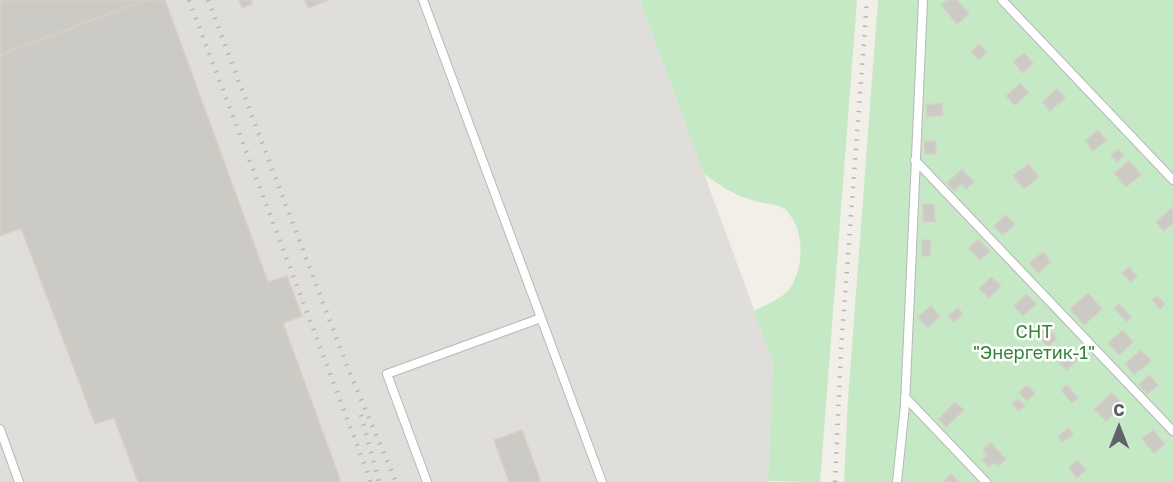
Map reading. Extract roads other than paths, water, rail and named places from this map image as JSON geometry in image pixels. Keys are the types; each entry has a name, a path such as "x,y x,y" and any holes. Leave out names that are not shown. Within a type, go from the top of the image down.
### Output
{"lane":[{"path":"423,0 602,482"},
{"path":"897,482 905,397 922,0"},
{"path":"1002,0 1173,180"},
{"path":"915,160 1173,431"},
{"path":"427,482 387,374 541,318"},
{"path":"905,397 986,482"},
{"path":"0,429 19,482"}],"railway":[{"path":"189,0 371,482"},
{"path":"208,0 347,366 396,482"},
{"path":"835,482 841,350 867,0"},
{"path":"361,415 379,482"}],"park label":[{"name":"СНТ \"Энергетик-1\"","path":"1034,342"}]}
